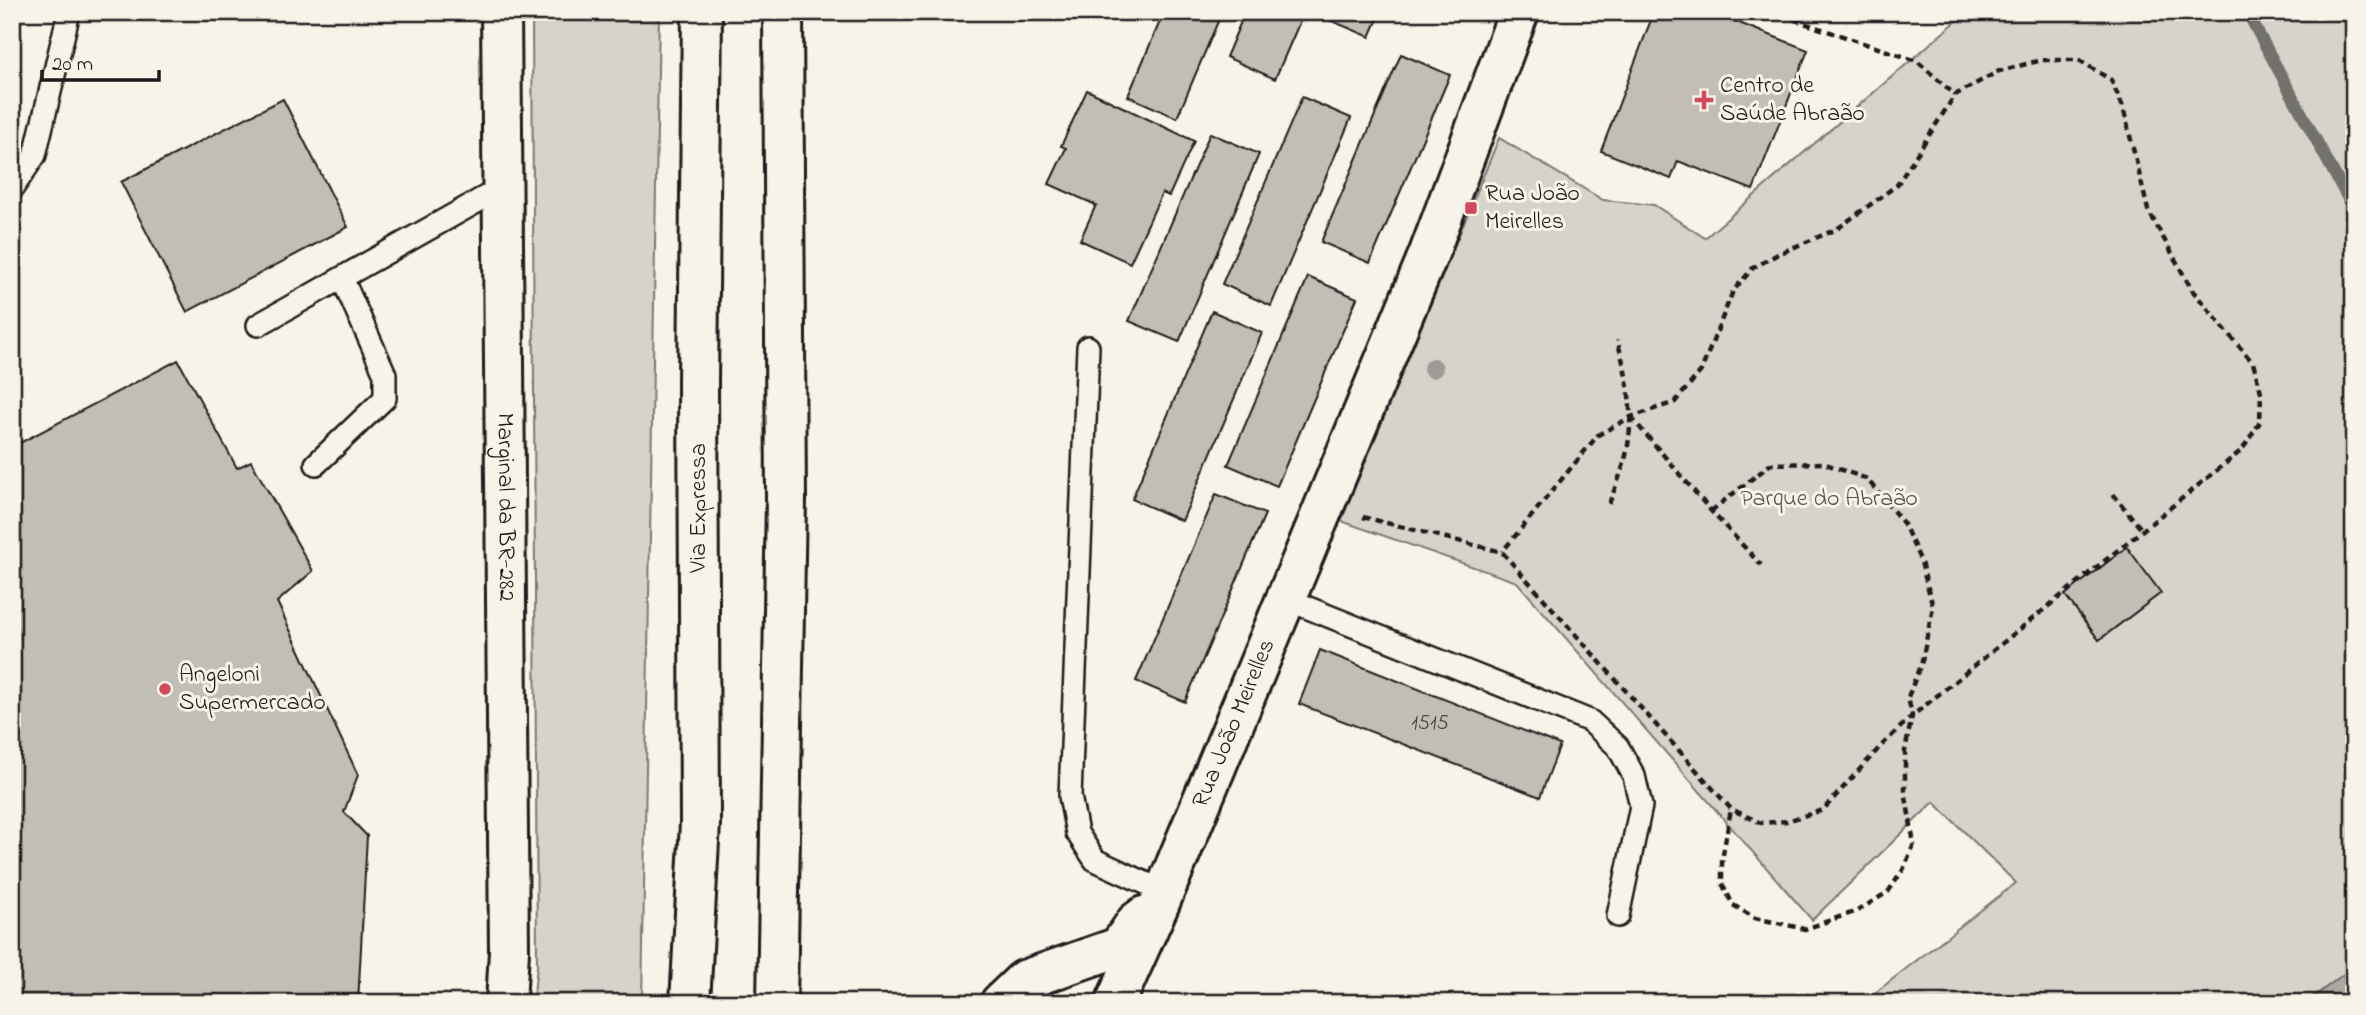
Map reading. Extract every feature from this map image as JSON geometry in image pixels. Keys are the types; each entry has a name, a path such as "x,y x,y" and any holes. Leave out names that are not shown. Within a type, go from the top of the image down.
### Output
{"main road":[{"name":"Marginal da BR-282","path":"501,12 509,937 506,1003"},
{"name":"Via Expressa","path":"690,1003 700,823 698,383 702,12"},
{"path":"777,1003 786,500 783,12"},
{"name":"Rua João Meirelles","path":"1115,1003 1162,898 1434,242 1519,12"},
{"path":"1000,1003 1024,979 1119,947 1136,922 1162,898"},
{"path":"777,936 785,1003"}],"lane":[{"path":"12,189 35,155 69,12"},
{"path":"258,325 503,187"},
{"path":"316,464 385,398 385,374 342,278"},
{"path":"1088,346 1070,796 1077,833 1095,860 1162,898"},
{"path":"1286,599 1590,721 1618,747 1634,776 1642,806 1618,916"}],"path":[{"path":"1772,12 1917,61 1955,95"},
{"path":"1324,508 1502,552 1731,809 1761,823 1787,821 1823,810 1912,716 2242,450 2260,422 2261,392 2253,363 2192,290 2147,210 2123,107 2111,80 2079,60 2042,60 1999,71 1955,95 1897,186 1837,229 1778,254 1753,268 1732,291 1701,371 1675,402 1631,417 1598,435 1502,552"},
{"path":"1609,504 1624,462 1631,417 1628,378 1617,340"},
{"path":"1631,417 1761,565"},
{"path":"1711,511 1771,464 1823,463 1867,479 1903,524 1921,562 1933,607 1922,661 1908,697 1912,716 1905,751 1905,791 1914,844 1903,870 1888,892 1857,911 1805,929 1755,918 1732,905 1722,883 1722,860 1731,809"},
{"path":"2113,494 2142,530"}],"green space":[{"path":"532,12 659,12 642,1003 533,1003 537,966"},
{"name":"Parque do Abraão","path":"1967,12 2354,12 2354,968 2304,1003 1862,1003 2016,883 1934,802 1812,920 1517,582 1341,521 1499,138 1603,200 1654,205 1705,238"}],"shaded area":[{"path":"2354,966 2354,1003 2306,1003"}],"building":[{"path":"1164,12 1222,12 1177,118 1128,96"},
{"path":"1245,12 1304,12 1275,79 1226,57"},
{"path":"1322,12 1381,12 1370,37 1320,16"},
{"name":"Centro de Saúde Abraão","path":"1654,12 1711,12 1808,50 1753,190 1678,161 1671,179 1601,151"},
{"path":"1401,54 1450,75 1370,263 1321,242"},
{"path":"1087,90 1194,141 1169,196 1162,193 1130,263 1080,240 1096,205 1049,184 1066,148 1061,146"},
{"path":"1302,97 1351,118 1271,306 1222,284"},
{"path":"283,99 348,227 187,312 121,182"},
{"path":"1210,133 1259,154 1179,342 1129,321"},
{"path":"1308,277 1357,298 1277,486 1228,465"},
{"path":"1212,311 1262,333 1182,521 1132,499"},
{"name":"Angeloni Supermercado","path":"178,360 237,468 251,461 313,571 277,602 358,775 344,812 367,836 358,1003 12,1003 12,447"},
{"path":"1216,494 1265,514 1185,702 1136,681"},
{"path":"2127,547 2161,593 2099,640 2065,595"},
{"path":"1320,650 1560,745 1540,797 1299,704"}],"waterway":[{"path":"2247,12 2354,210"}],"place":[{"name":"Centro de Saúde Abraão","path":"1704,100"},
{"name":"Rua João Meirelles","path":"1471,208"},
{"name":"Angeloni Supermercado","path":"165,689"}]}
